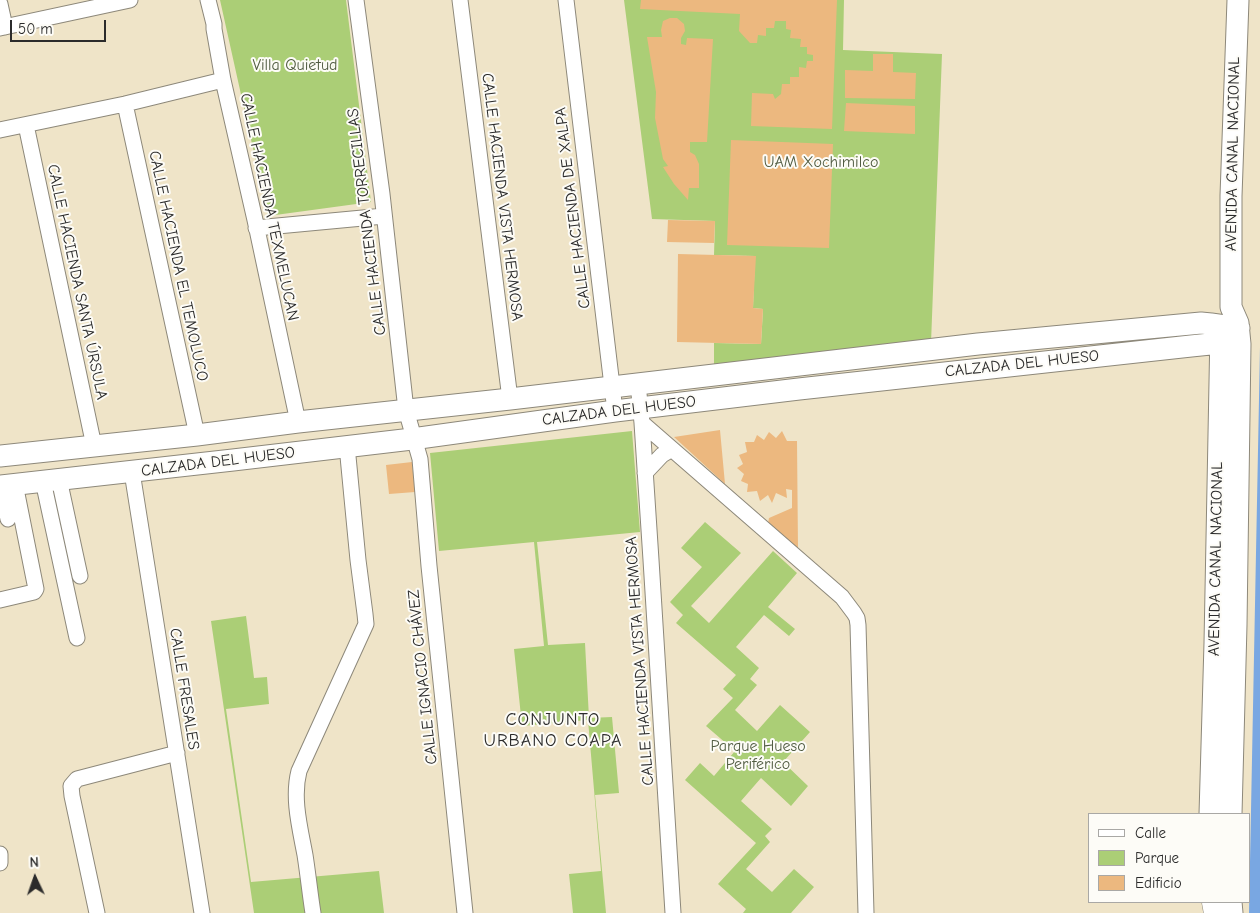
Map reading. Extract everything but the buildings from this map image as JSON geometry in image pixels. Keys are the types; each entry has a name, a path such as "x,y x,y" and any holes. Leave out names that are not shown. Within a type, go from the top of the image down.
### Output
{"main road":[{"name":"AVENIDA CANAL NACIONAL","path":"1231,813 1236,625 1230,330 1230,196 1238,0"},
{"name":"CALZADA DEL HUESO","path":"0,456 197,435 978,344 1201,323 1230,330"},
{"name":"CALZADA DEL HUESO","path":"5,485 414,439 615,411 641,415 799,389 1191,346 1230,330"},
{"name":"AVENIDA CANAL NACIONAL","path":"1210,813 1220,379 1230,330"},
{"path":"1191,346 1210,356 1220,379"}],"street":[{"path":"0,4 2,28 104,3 130,0"},
{"name":"CALLE HACIENDA TEXMELUCAN","path":"208,0 223,80 298,422"},
{"name":"CALLE HACIENDA TORRECILLAS","path":"356,0 384,216 406,410 414,439"},
{"name":"CALLE HACIENDA VISTA HERMOSA","path":"460,0 510,399"},
{"name":"CALLE HACIENDA DE XALPA","path":"566,0 615,411"},
{"path":"0,130 125,104 223,80"},
{"name":"CALLE HACIENDA EL TEMOLUCO","path":"125,104 197,435"},
{"name":"CALLE HACIENDA SANTA ÚRSULA","path":"26,125 94,446"},
{"path":"256,228 384,216"},
{"name":"CALLE HACIENDA VISTA HERMOSA","path":"638,384 673,913"},
{"path":"641,415 672,449 842,597 857,618 866,913"},
{"name":"CALLE IGNACIO CHÁVEZ","path":"414,439 420,459 465,913"},
{"path":"313,913 300,831 296,781 299,770 366,624 346,446"},
{"path":"645,473 662,455 672,449"},
{"name":"CALLE FRESALES","path":"132,472 202,913"},
{"path":"51,480 80,576"},
{"path":"51,480 77,638"},
{"path":"0,600 34,592 36,589 10,518 5,485"},
{"path":"97,913 71,786 77,779 177,752"},
{"path":"0,854 0,863"}],"green space":[{"name":"Villa Quietud","path":"220,0 346,0 371,202 268,216"},
{"name":"UAM Xochimilco","path":"624,0 844,0 843,50 942,54 931,343 714,366 714,343 761,344 763,309 753,308 755,256 714,255 715,221 652,219"},
{"path":"632,431 640,532 537,542 548,645 585,643 589,718 612,717 619,793 595,795 606,913 573,913 569,874 601,871 588,720 522,726 514,649 544,646 534,542 439,551 430,453"},
{"name":"Parque Hueso Periférico","path":"705,522 741,553 691,606 709,623 773,551 797,573 768,607 795,629 789,636 764,615 736,647 759,668 750,679 757,685 735,710 757,731 780,705 810,732 783,762 808,786 791,806 761,778 741,801 772,829 765,836 770,842 746,869 772,892 794,869 814,887 791,913 743,913 746,909 718,884 756,843 685,780 700,763 714,776 735,751 706,726 733,698 723,689 736,675 676,623 683,615 670,602 702,567 681,548"},
{"path":"246,616 254,678 267,677 269,704 226,709 251,882 379,871 384,913 254,913 211,621"}],"water":[{"path":"1260,347 1260,913 1249,913"}],"district":[{"name":"CONJUNTO URBANO COAPA","path":"553,730"}]}
